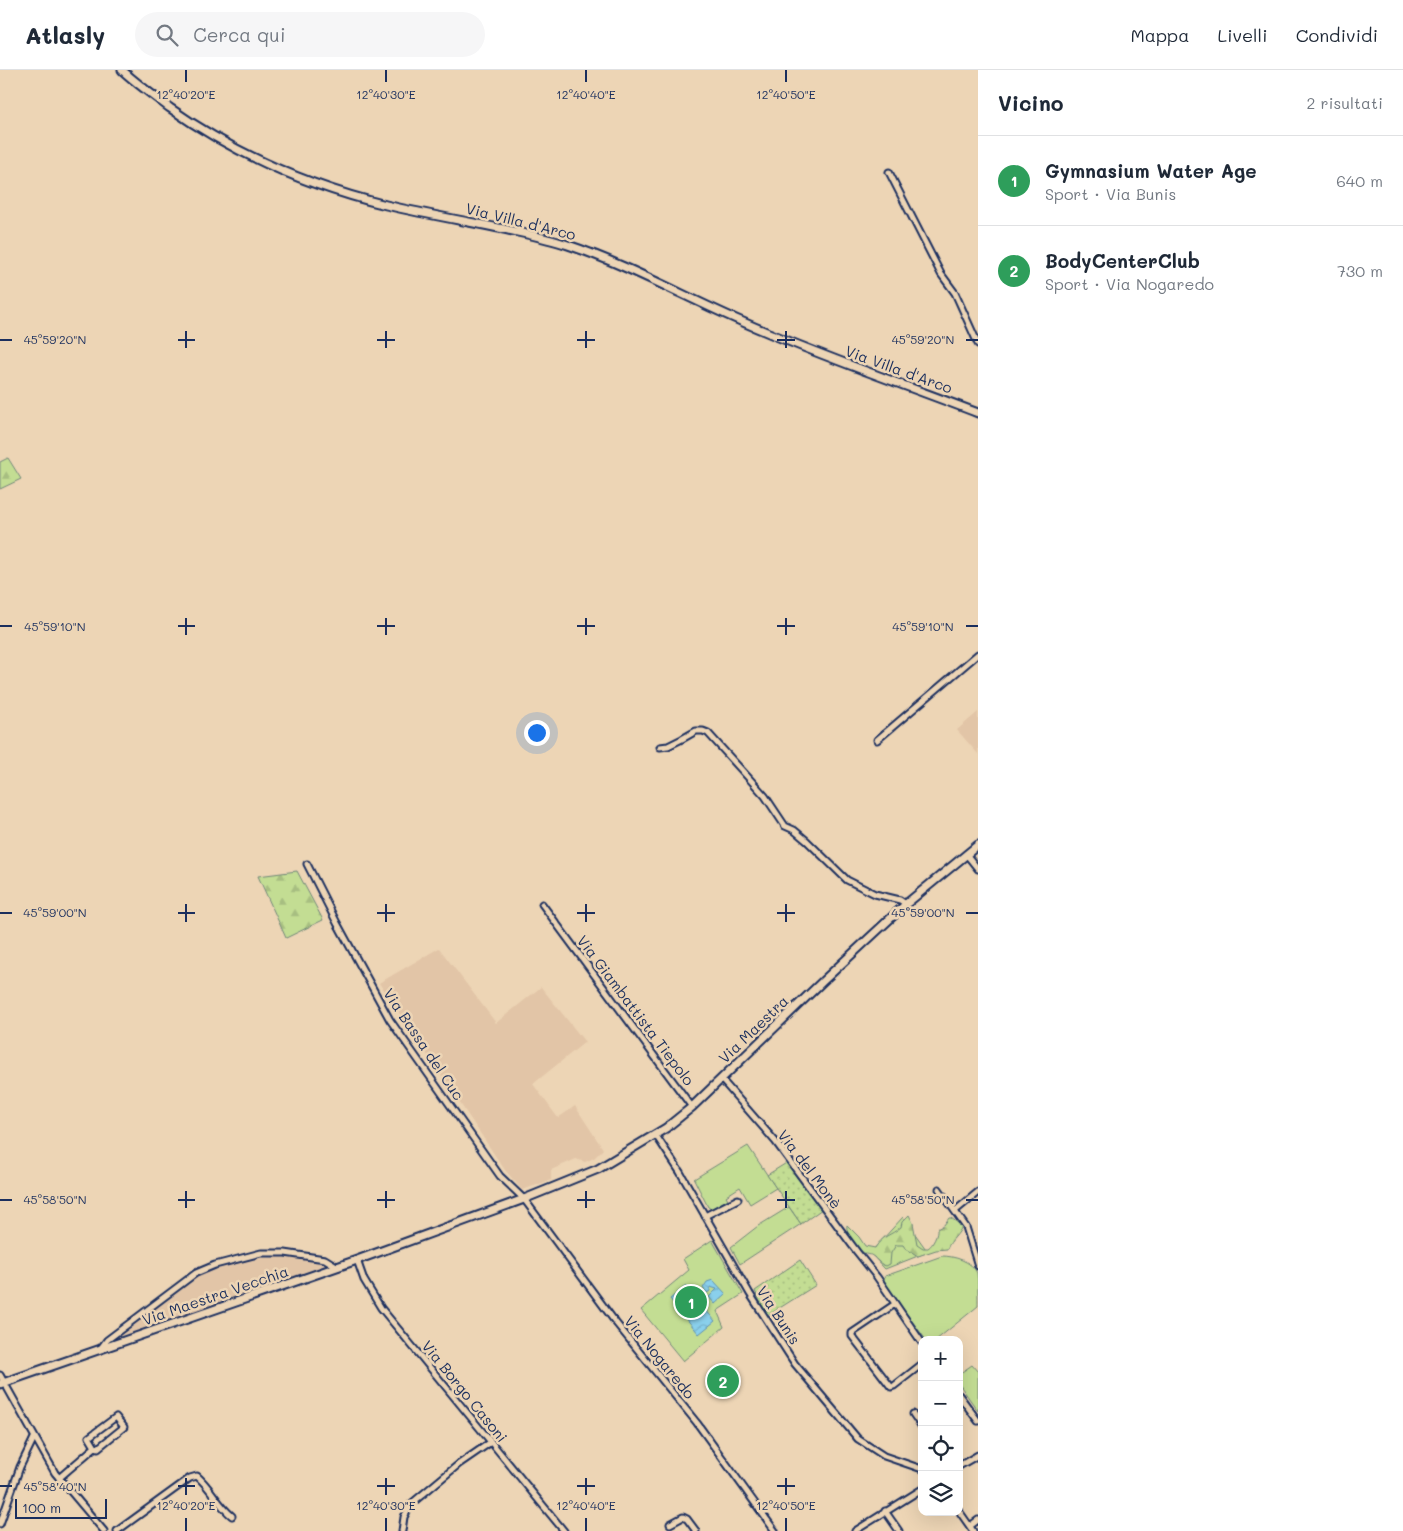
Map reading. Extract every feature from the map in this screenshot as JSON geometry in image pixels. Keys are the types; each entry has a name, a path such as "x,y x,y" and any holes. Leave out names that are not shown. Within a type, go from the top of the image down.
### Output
{"main road":[{"name":"Via Villa d'Arco","path":"122,70 190,122 228,145 298,178 328,189 386,205 567,244 610,261 741,322 814,352 978,414"},
{"name":"Via Maestra","path":"524,1199 598,1169 655,1134 692,1106 906,904 978,845"},
{"name":"Via Maestra Vecchia","path":"2,1384 338,1267 524,1199"}],"street":[{"path":"889,172 941,274 955,293 978,344"},
{"path":"877,740 978,654"},
{"path":"660,747 682,740 696,731 708,733 764,796 785,826 794,830 807,841 847,880 875,894 900,900 906,904"},
{"path":"966,854 978,868"},
{"name":"Via Bassa del Cuc","path":"308,864 337,923 390,1020 500,1176 524,1199"},
{"name":"Via Giambattista Tiepolo","path":"542,904 692,1106"},
{"name":"Via del Monè","path":"721,1079 775,1141 876,1277 918,1337"},
{"name":"Via Bunis","path":"655,1134 680,1172 750,1294 795,1364 858,1439 884,1456 918,1468"},
{"path":"940,1189 966,1227 978,1266"},
{"path":"956,1211 978,1192"},
{"name":"Via Nogaredo","path":"524,1199 616,1323 697,1423 776,1531"},
{"path":"706,1216 738,1199"},
{"name":"Via Maestra Vecchia","path":"101,1348 106,1340 196,1273 215,1265 261,1254 285,1253 325,1259 338,1267"},
{"name":"Via Borgo Casoni","path":"357,1260 364,1280 381,1308 564,1531"},
{"path":"895,1304 852,1333 852,1336 891,1387 918,1367"},
{"path":"0,1375 2,1384 55,1474 104,1531"},
{"path":"963,1400 978,1421"},
{"path":"913,1414 921,1426"},
{"path":"59,1478 124,1427 116,1417 89,1437 95,1448"},
{"path":"0,1524 20,1467 34,1438"},
{"path":"402,1531 404,1517 411,1504 459,1464 491,1442"},
{"path":"963,1463 978,1454"},
{"path":"118,1531 190,1478 197,1476 204,1482 224,1510 232,1516"},
{"path":"855,1531 918,1491"},
{"path":"885,1511 899,1531"},
{"path":"963,1516 972,1528 978,1520"},
{"path":"670,1524 683,1517 687,1519 696,1531"}],"shaded area":[{"path":"978,712 978,754 957,730"},
{"path":"439,948 496,1023 541,987 585,1042 533,1084 558,1118 575,1106 603,1149 594,1158 585,1162 576,1159 551,1170 551,1180 522,1190 505,1170 379,983"},
{"path":"281,1257 317,1261 328,1265 120,1337 119,1335 194,1279 215,1267 250,1259"}],"green space":[{"path":"8,458 21,479 0,489 0,462"},
{"path":"297,871 323,920 286,938 258,876"},
{"path":"748,1146 776,1188 750,1204 740,1187 726,1196 728,1199 711,1209 708,1207 694,1179"},
{"path":"788,1162 822,1209 801,1224 767,1175"},
{"path":"789,1207 801,1224 740,1264 731,1247 758,1226"},
{"path":"909,1215 913,1223 917,1244 923,1248 928,1248 932,1244 937,1229 944,1225 949,1218 962,1226 947,1249 936,1250 918,1256 903,1245 896,1245 891,1253 890,1264 886,1266 859,1249 848,1233 847,1225 865,1246 875,1248 884,1238 901,1227 902,1222"},
{"path":"903,1217 928,1252 885,1269 870,1253"},
{"path":"712,1240 743,1294 717,1311 724,1327 683,1361 641,1310 689,1270 683,1259"},
{"path":"942,1256 962,1260 971,1265 977,1273 978,1306 941,1336 923,1336 887,1287 884,1281 885,1276"},
{"path":"800,1260 816,1285 767,1316 755,1291"},
{"path":"972,1365 978,1372 978,1411 963,1390 963,1371"}],"water":[{"path":"713,1280 726,1294 715,1304 709,1297 717,1289 710,1287 710,1291 707,1293 703,1288 707,1282"},
{"path":"686,1286 715,1321 699,1334 670,1299"}],"place":[{"name":"Gymnasium Water Age","path":"691,1302"},
{"name":"BodyCenterClub","path":"723,1381"}]}
